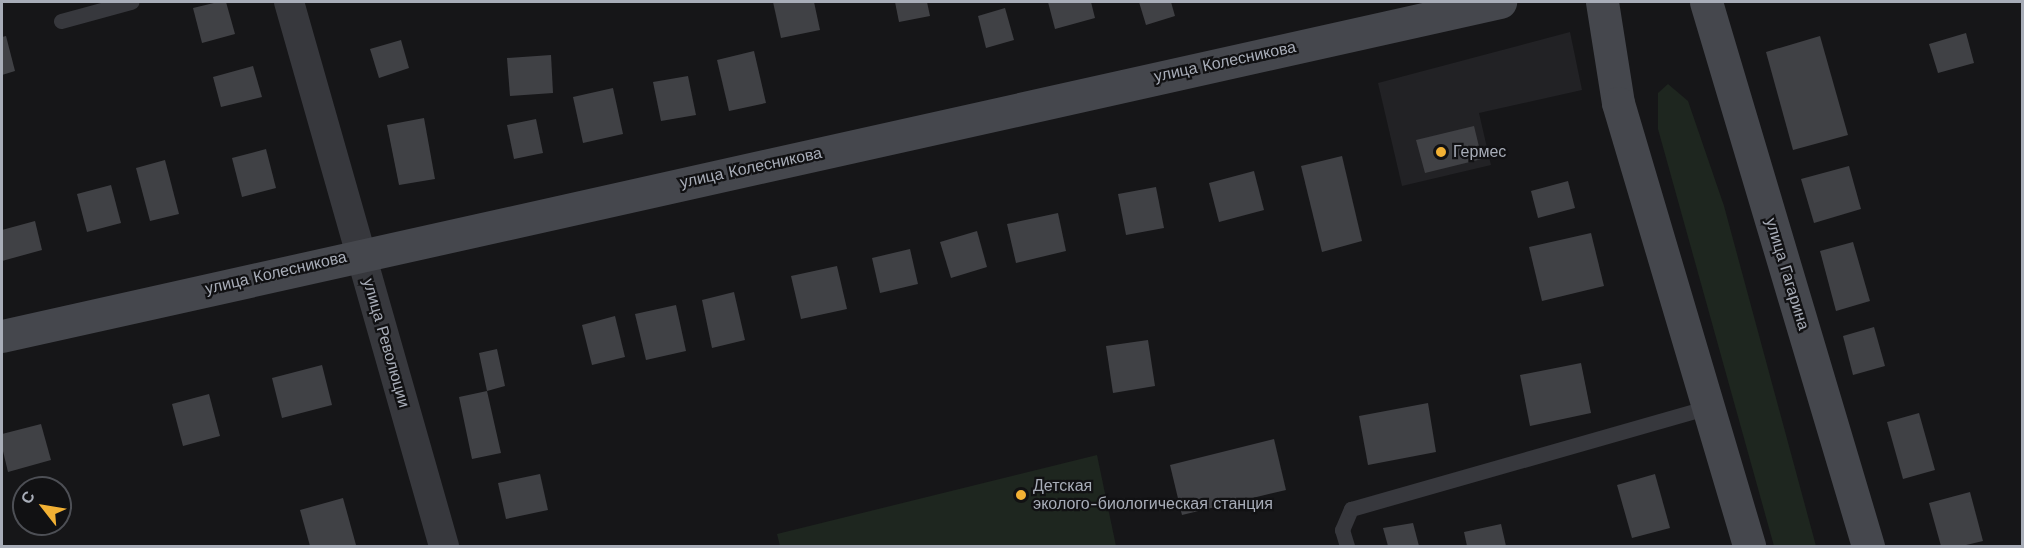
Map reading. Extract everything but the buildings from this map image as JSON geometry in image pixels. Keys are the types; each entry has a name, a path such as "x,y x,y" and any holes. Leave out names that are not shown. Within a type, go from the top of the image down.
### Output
{"street":[{"name":"улица Революции","path":"289,2 444,546"},
{"name":"улица Колесникова","path":"2,336 360,254 1500,2"},
{"path":"1602,2 1618,103 1749,546"},
{"name":"улица Гагарина","path":"1706,2 1868,546"}],"lane":[{"path":"61,21 131,2"},
{"path":"1347,546 1342,530 1351,509 1709,407"}],"shaded area":[{"path":"1570,32 1582,90 1479,113 1491,165 1402,186 1378,83"},
{"path":"1668,84 1688,101 1724,206 1816,546 1774,546 1658,129 1658,93"},
{"name":"Детская эколого-биологическая станция","path":"1097,455 1116,546 780,546 777,534"}],"place":[{"name":"Гермес","path":"1441,152"},
{"name":"Детская эколого-биологическая станция","path":"1021,495"}]}
